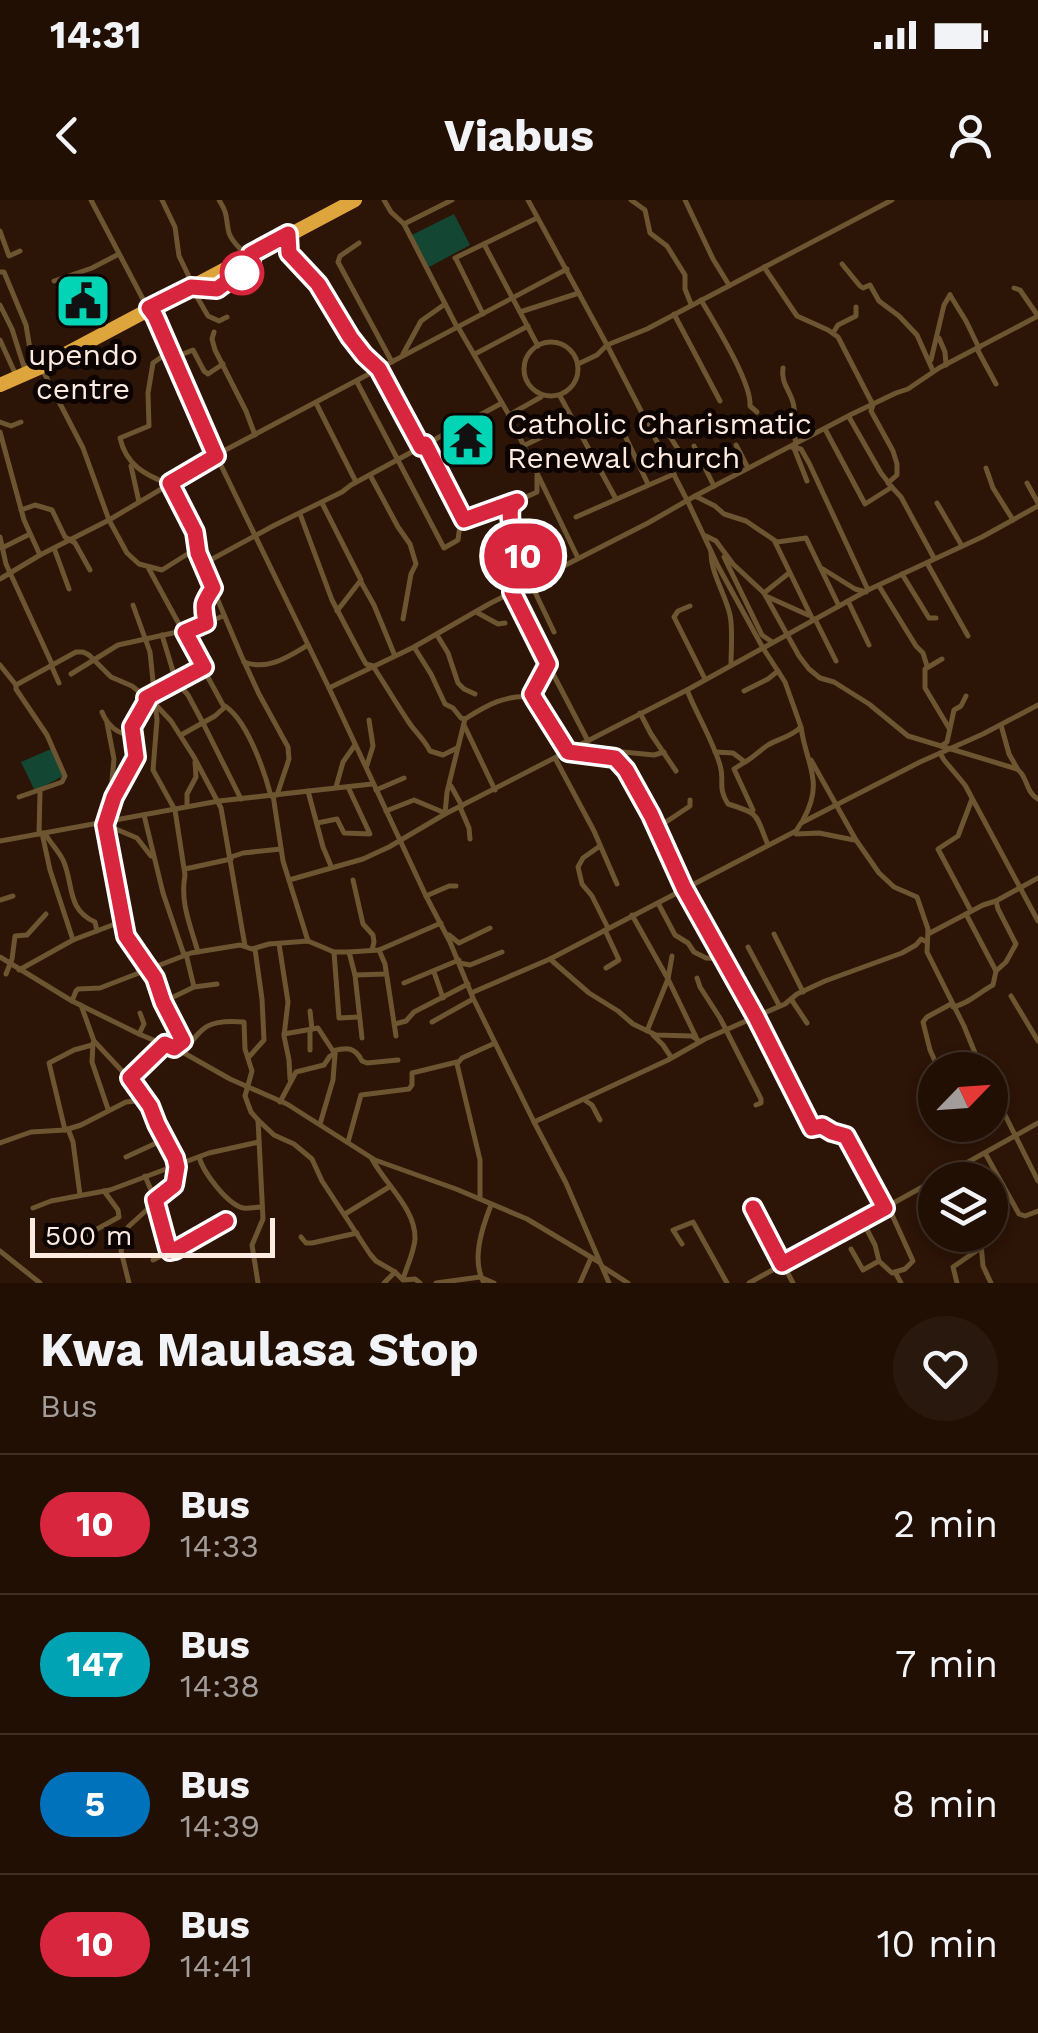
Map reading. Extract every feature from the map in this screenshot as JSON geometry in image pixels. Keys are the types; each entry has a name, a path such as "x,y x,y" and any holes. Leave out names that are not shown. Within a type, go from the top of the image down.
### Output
{"highway":[{"path":"0,385 192,287 333,206 355,200"}],"street":[{"path":"91,200 155,316 254,536 460,962 495,1043 566,1183 609,1283"},
{"path":"162,200 176,227 179,256 192,287 208,316 227,318"},
{"path":"219,200 228,216 231,237 249,256"},
{"path":"384,200 404,224 509,414 578,558"},
{"path":"404,224 452,200"},
{"path":"432,1022 472,995 550,959 796,831 813,798 811,760 784,682 762,648 528,200"},
{"path":"631,200 645,210 650,233 667,246 682,269 691,305"},
{"path":"685,200 729,285"},
{"path":"578,364 892,200"},
{"path":"484,314 455,258 537,218"},
{"path":"0,231 9,256 20,251"},
{"path":"288,234 289,253 318,284 350,337 379,369 464,520"},
{"path":"359,243 340,256 338,262 392,362"},
{"path":"484,244 538,346"},
{"path":"54,282 119,254"},
{"path":"842,264 863,288 870,285 879,301 917,335 933,372"},
{"path":"764,266 797,316 833,333 842,343 873,405 871,411 888,439 898,475 865,504 825,429"},
{"path":"0,579 216,455 566,269"},
{"path":"0,272 4,272 26,325 32,361 27,371"},
{"path":"329,688 414,647 848,416 908,389 1038,316 1020,290 1014,288"},
{"path":"520,312 579,293"},
{"path":"931,362 944,305 950,295 996,384"},
{"path":"701,300 739,370 751,398 750,406 756,412"},
{"path":"402,357 421,321 445,304"},
{"path":"0,305 27,371"},
{"path":"833,333 856,316 856,307"},
{"path":"674,314 720,401"},
{"path":"474,354 528,326"},
{"path":"214,332 214,347 246,410 254,435"},
{"path":"938,335 946,365"},
{"path":"0,340 83,448 108,520 126,553 149,569 162,570 196,548 198,542 170,483 146,474 131,462"},
{"path":"509,414 543,396 560,396 574,386 578,364 565,345 554,342 538,346 526,358 526,381 543,396"},
{"path":"139,502 131,462 120,438 148,426 153,363 193,350 208,374 223,364"},
{"path":"783,368 782,379 794,408 794,446 807,480"},
{"path":"358,382 442,546 446,548 458,540 464,520 537,492 536,473"},
{"path":"560,396 616,498"},
{"path":"316,403 356,482"},
{"path":"203,564 502,404"},
{"path":"848,416 880,473 902,497 935,559"},
{"path":"617,419 648,484"},
{"path":"0,422 11,426 22,422"},
{"path":"523,447 572,422"},
{"path":"666,422 665,428 680,454 688,461 702,462"},
{"path":"0,432 21,510 40,555"},
{"path":"694,446 714,486"},
{"path":"736,446 748,468"},
{"path":"794,446 801,449 809,463 867,591"},
{"path":"986,468 992,488 1013,520"},
{"path":"576,517 674,474"},
{"path":"370,475 410,544 416,566 403,619"},
{"path":"288,880 363,858 401,840 686,690 813,618 1013,520 1038,505 1027,483"},
{"path":"696,496 780,543 806,538 839,606"},
{"path":"517,501 511,506 510,522 523,556 512,592 588,741"},
{"path":"322,503 374,605 395,656"},
{"path":"938,504 962,546"},
{"path":"21,510 35,505 52,510 90,570"},
{"path":"300,514 337,611 366,664 374,666 430,750 446,755 457,748"},
{"path":"2,548 30,534"},
{"path":"704,534 765,594 813,618"},
{"path":"0,537 59,683"},
{"path":"773,539 836,661"},
{"path":"719,545 762,635 772,642"},
{"path":"928,546 926,563 968,636"},
{"path":"54,548 70,589"},
{"path":"196,548 244,662 288,747 289,759 274,795"},
{"path":"711,551 711,565 731,620 731,665"},
{"path":"820,568 867,591"},
{"path":"149,569 225,707 233,711 252,744 274,795 280,849 308,941"},
{"path":"765,594 789,572"},
{"path":"902,574 929,618 936,618"},
{"path":"534,581 534,590 554,632"},
{"path":"337,611 361,582"},
{"path":"878,586 927,666"},
{"path":"206,623 204,605 213,588"},
{"path":"765,594 809,670 869,704 908,736 941,750"},
{"path":"848,601 869,645"},
{"path":"133,606 150,652 159,708 153,770 174,810 185,869 182,905 198,952"},
{"path":"690,606 674,617 705,679"},
{"path":"476,612 505,623"},
{"path":"70,674 118,645 183,632 224,616"},
{"path":"436,634 448,652 458,684 475,694"},
{"path":"162,635 176,681 188,695 241,799"},
{"path":"244,662 271,664 308,645"},
{"path":"414,647 445,704 464,721 495,790"},
{"path":"16,684 78,651 159,708 181,735 219,802 244,946"},
{"path":"942,659 927,666 924,673 926,688 949,728"},
{"path":"548,664 532,694 568,752"},
{"path":"0,666 16,684 16,690 47,735 65,776 64,781 20,798"},
{"path":"138,972 126,936 103,823 136,757 132,727 145,697 204,667"},
{"path":"744,691 778,671"},
{"path":"768,679 784,682"},
{"path":"686,690 721,769 722,795 728,804 754,812"},
{"path":"966,696 954,710 941,750 944,760 986,820 1038,921"},
{"path":"445,814 464,721 500,700 534,698"},
{"path":"802,823 941,750 1038,705"},
{"path":"181,735 225,707"},
{"path":"102,712 114,759 114,797"},
{"path":"640,713 676,770"},
{"path":"366,768 372,750 368,720"},
{"path":"107,723 132,735"},
{"path":"1001,725 1017,769"},
{"path":"768,845 734,773 735,766 794,734 801,726"},
{"path":"336,788 343,762 355,745"},
{"path":"951,748 1017,769 1038,799"},
{"path":"568,752 615,758 626,770 812,1128 822,1126 846,1136 914,1260 895,1272 884,1268 863,1222"},
{"path":"615,758 623,752 664,752"},
{"path":"715,752 738,755 746,762"},
{"path":"187,806 187,794 196,777 194,757"},
{"path":"556,758 617,884"},
{"path":"811,760 879,873 894,887 916,898 928,933 927,952 975,1052"},
{"path":"0,840 187,806 375,787 404,778"},
{"path":"450,784 470,828 470,839"},
{"path":"317,823 337,819 344,833 370,834 348,787"},
{"path":"308,791 331,866"},
{"path":"40,792 42,833 73,940"},
{"path":"972,799 958,836 938,848 996,972"},
{"path":"386,811 414,800 445,814"},
{"path":"657,828 690,806 690,800"},
{"path":"144,815 153,858 194,987"},
{"path":"103,823 137,838 153,858"},
{"path":"42,833 64,863 70,892 80,913 95,922 97,931"},
{"path":"788,834 819,833 856,840"},
{"path":"600,846 583,858 578,867 582,884 592,896 619,960 606,968"},
{"path":"185,869 280,849"},
{"path":"928,933 1038,878"},
{"path":"353,880 363,924 385,964 396,1036"},
{"path":"426,896 456,886"},
{"path":"0,900 13,896"},
{"path":"931,1052 923,1022 927,1016 971,1002 993,985 996,972 1016,944 996,901"},
{"path":"658,902 669,927 694,952 706,958 723,959"},
{"path":"6,974 15,936 27,934 46,914"},
{"path":"632,916 698,1040"},
{"path":"19,970 73,940 123,921"},
{"path":"72,1001 78,990 100,988 198,952 308,941 334,952 376,950 442,926"},
{"path":"442,926 459,943 490,928"},
{"path":"774,934 803,992"},
{"path":"126,936 155,978 183,1041 174,1048"},
{"path":"534,1122 842,974 902,953 920,939 927,942"},
{"path":"279,944 288,1002 284,1034 290,1079"},
{"path":"748,947 779,1006"},
{"path":"248,1058 264,1040 255,948"},
{"path":"334,952 339,1018 358,1017"},
{"path":"349,952 362,1038"},
{"path":"404,983 460,962 469,965 502,952"},
{"path":"649,1032 672,956"},
{"path":"0,957 72,1001 184,1052 320,1124 371,1156 548,1230 628,1283"},
{"path":"550,959 589,994 649,1032 664,1045 671,1058"},
{"path":"434,971 443,998"},
{"path":"355,975 386,974"},
{"path":"697,978 762,1099 756,1105"},
{"path":"163,1002 194,987 217,984"},
{"path":"395,1024 468,984"},
{"path":"1011,996 1038,1040"},
{"path":"791,999 808,1023"},
{"path":"82,1005 93,1043 92,1062 108,1109"},
{"path":"310,1011 310,1050"},
{"path":"139,1034 144,1024 140,1013"},
{"path":"184,1052 204,1026 244,1022 244,1042 252,1071 245,1092 247,1102 274,1136 294,1144 312,1159 322,1181 376,1261 395,1272 402,1282"},
{"path":"284,1034 320,1030 334,1053 334,1080 320,1124"},
{"path":"649,1032 698,1040"},
{"path":"93,1043 130,1078 146,1100 177,1164 174,1185 131,1223 122,1242 121,1256 129,1283"},
{"path":"80,1194 73,1142 49,1063 93,1043"},
{"path":"348,1142 361,1095 409,1089 412,1073 458,1062 495,1043"},
{"path":"130,1078 165,1044"},
{"path":"280,1102 298,1071 324,1064 334,1053 351,1049 367,1063 398,1060"},
{"path":"458,1062 480,1160 480,1199"},
{"path":"0,1143 31,1132 67,1130 126,1102 146,1100"},
{"path":"583,1100 592,1105 600,1120"},
{"path":"258,1120 263,1222 252,1245 258,1283"},
{"path":"1008,1122 1038,1181"},
{"path":"969,1162 1038,1123"},
{"path":"126,1156 165,1138"},
{"path":"33,1208 104,1191 199,1157 259,1142"},
{"path":"985,1153 1019,1214 1038,1211"},
{"path":"371,1156 415,1232 402,1282"},
{"path":"199,1157 206,1174 236,1204 244,1208 262,1207"},
{"path":"345,1214 387,1185 395,1167"},
{"path":"145,1176 170,1251"},
{"path":"749,1283 918,1190"},
{"path":"79,1239 119,1216 104,1191"},
{"path":"482,1280 478,1252 491,1205"},
{"path":"753,1208 792,1283"},
{"path":"153,1260 226,1221"},
{"path":"682,1244 673,1230 693,1222 727,1283"},
{"path":"301,1237 312,1243 356,1233"},
{"path":"851,1249 863,1270 879,1261"},
{"path":"958,1283 953,1266 974,1252"},
{"path":"982,1252 983,1266 992,1283"},
{"path":"2,1253 40,1283"},
{"path":"580,1283 591,1258"},
{"path":"384,1283 395,1272"},
{"path":"895,1272 901,1283"},
{"path":"402,1282 420,1283"},
{"path":"436,1283 494,1283"}],"green space":[{"path":"454,214 470,245 429,267 412,235"},
{"path":"51,749 63,776 35,791 21,762"}],"bus line":[{"name":"10","path":"226,1221 175,1250 168,1248 155,1200 174,1185 177,1164 150,1106 130,1078 165,1044 174,1048 183,1041 155,978 126,936 105,822 136,757 132,727 146,698 204,667 185,632 206,623 204,605 213,588 196,548 195,532 170,483 216,456 149,308 191,287 217,289 253,262 251,254 288,234 289,253 318,284 342,326 379,369 421,447 425,444 464,520 517,501 511,506 510,522 523,560 512,592 548,664 532,694 568,752 615,758 626,770 812,1128 822,1126 846,1136 885,1208 782,1264 753,1208"}],"place":[{"name":"upendo centre","path":"83,301"},
{"name":"Catholic Charismatic Renewal church","path":"468,440"}]}
